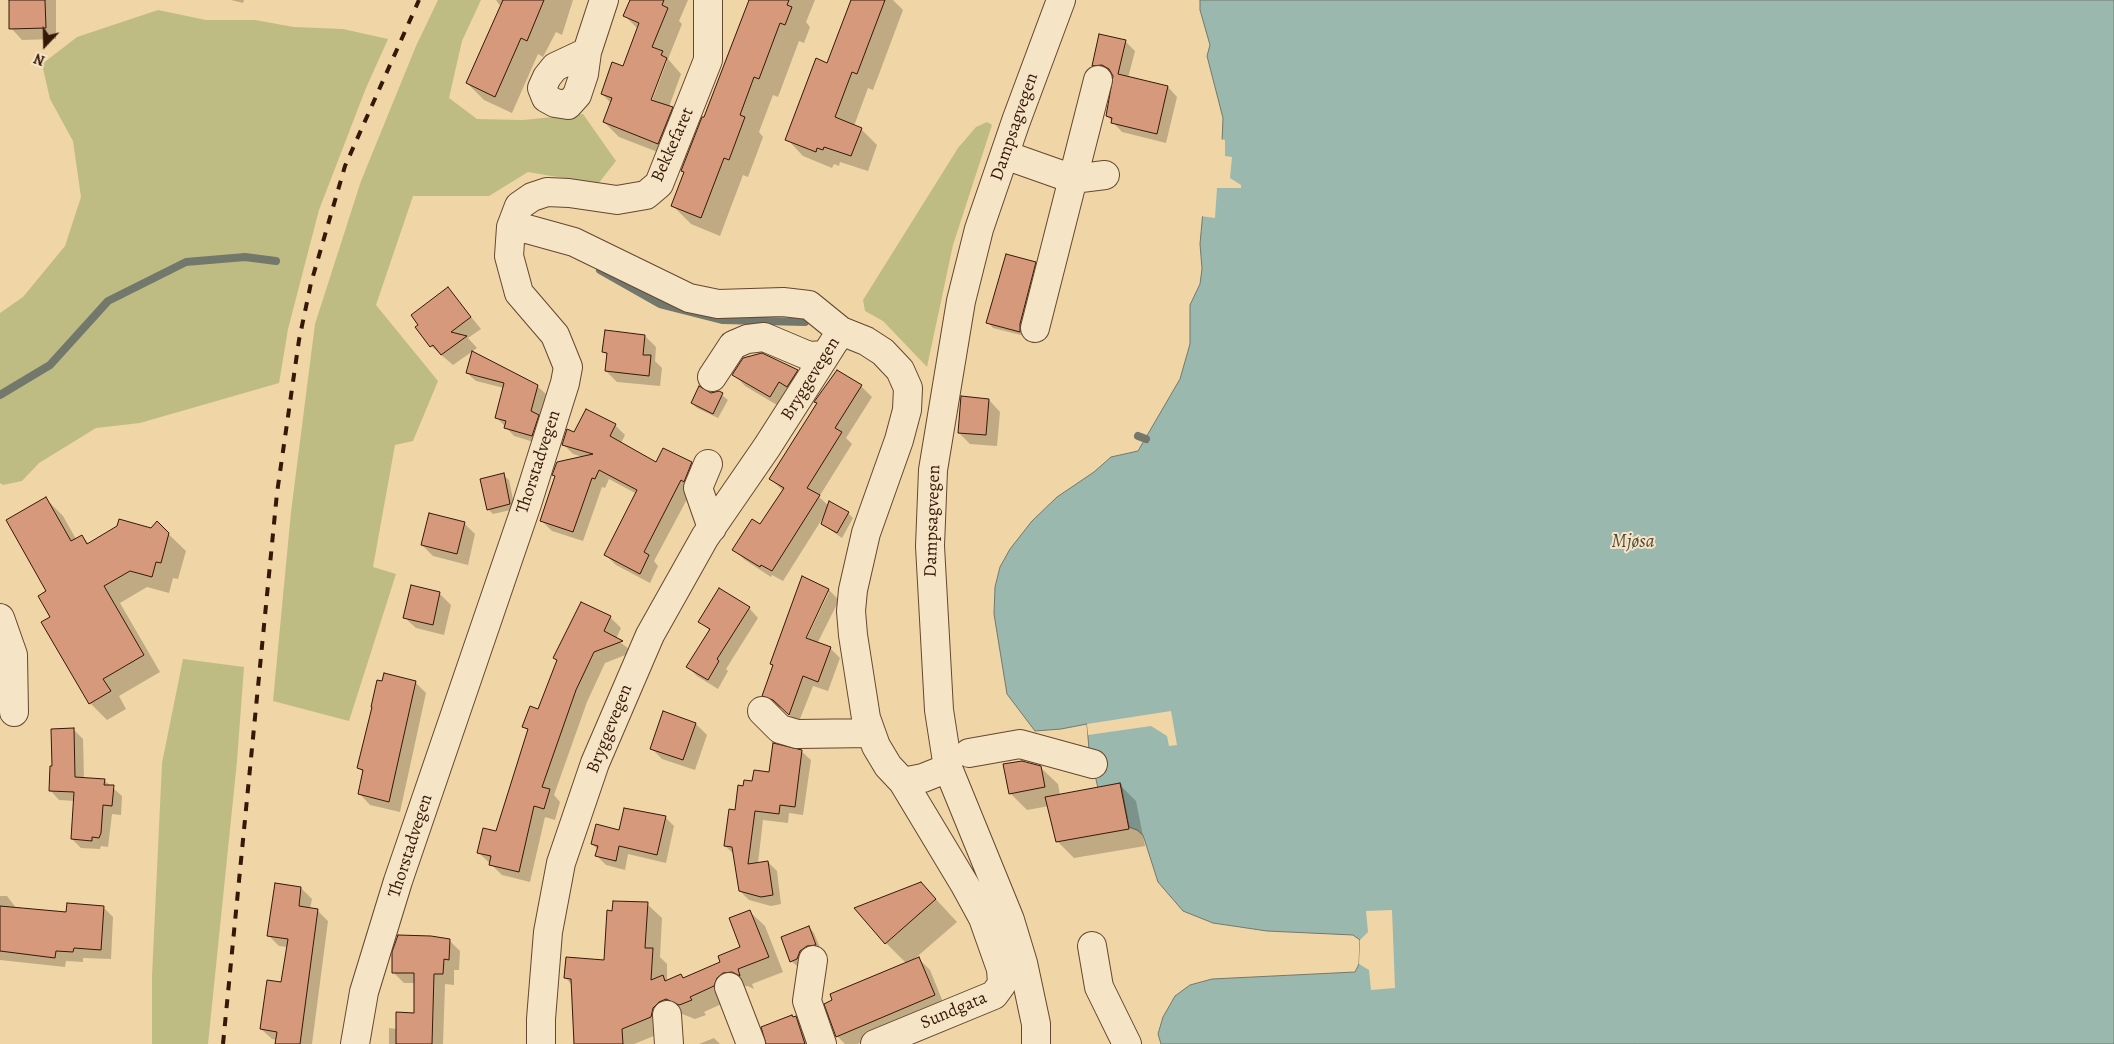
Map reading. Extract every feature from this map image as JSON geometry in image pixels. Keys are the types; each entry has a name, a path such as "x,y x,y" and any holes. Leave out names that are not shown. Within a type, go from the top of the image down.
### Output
{"street":[{"path":"586,52 604,0"},
{"name":"Bekkefaret","path":"511,227 519,206 532,197 547,192 569,193 617,200 646,195 659,184 708,60 708,0"},
{"name":"Dampsagvegen","path":"1036,1044 1036,1024 1023,963 959,760 938,710 930,546 933,470 961,301 980,229 1061,0"},
{"path":"1035,328 1098,80"},
{"path":"1005,155 1073,179 1105,175"},
{"path":"511,227 527,229 574,242 689,298 718,304 783,302 809,305 841,331"},
{"name":"Thorstadvegen","path":"355,1044 364,992 398,881 527,504 565,383 568,367 555,335 519,293 509,256 511,227"},
{"name":"Bryggevegen","path":"541,1044 541,1019 548,932 564,854 595,763 650,635 712,528 767,448 841,331 866,341 883,352 900,370 908,388 907,410 899,440 866,533 859,560 851,611 860,686 871,732 888,766 903,782 949,857 983,918 1001,969 1002,984"},
{"path":"712,377 733,345 747,339 764,337 809,356 826,355"},
{"path":"708,464 698,488 712,528"},
{"path":"0,618 13,655 14,712"},
{"path":"762,711 780,729 797,734 871,732"},
{"path":"903,782 923,778 959,760 1020,744 1093,764"},
{"path":"1092,946 1099,987 1127,1044"},
{"path":"813,960 807,1001 822,1044"},
{"name":"Sundgata","path":"875,1044 994,995 1002,984"},
{"path":"729,987 751,1044"},
{"path":"667,1015 670,1044"}],"shaded area":[{"path":"438,0 481,0 462,41 449,98 477,119 523,120 583,114 616,161 598,184 528,172 489,196 413,196 376,305 438,381 413,441 395,445 373,567 396,574 349,721 273,701 291,512 315,324 361,181 416,46"},
{"path":"158,10 206,20 255,20 294,27 343,29 388,39 366,88 319,210 288,329 279,383 140,423 96,428 39,463 22,481 3,485 0,483 0,313 23,297 65,246 81,197 73,141 50,99 42,64 77,37"},
{"path":"987,122 992,125 953,245 927,367 883,321 865,311 863,300 958,148 976,127"},
{"path":"183,659 244,667 237,761 208,1044 152,1044 152,976 162,763"}],"water":[{"name":"Mjøsa","path":"1200,0 2114,0 2114,1044 1161,1044 1158,1034 1163,1017 1175,996 1190,985 1212,979 1355,972 1359,964 1360,940 1353,935 1267,931 1213,923 1183,911 1158,882 1143,835 1129,827 1121,784 1098,788 1089,750 1087,724 1035,731 1007,694 994,614 995,587 1000,567 1010,549 1032,521 1057,497 1094,472 1111,457 1138,451 1180,379 1190,344 1190,305 1200,284 1202,269 1200,244 1203,211 1222,143 1223,118 1207,56 1210,45 1200,10"}],"pier":[{"path":"1220,139 1225,140 1225,156 1232,157 1230,178 1241,185 1241,188 1217,188 1215,218 1200,216 1205,160 1220,142"},
{"path":"1171,711 1177,745 1169,746 1167,736 1151,726 1088,735 1087,724"},
{"path":"1392,910 1395,988 1371,990 1369,970 1359,964 1360,940 1368,932 1366,911"}],"building":[{"path":"9,0 45,0 46,28 9,29"},
{"path":"503,0 544,0 527,41 521,38 495,97 466,83"},
{"path":"630,0 664,0 662,5 668,8 652,47 663,51 661,55 667,58 651,100 673,107 658,144 603,122 612,98 601,94 612,62 623,66 639,23 623,16"},
{"path":"749,0 789,0 787,5 792,7 785,25 780,23 759,79 754,77 740,115 745,117 729,160 724,158 701,218 671,206 684,172 681,171"},
{"path":"851,0 885,0 857,74 852,72 835,117 862,128 851,156 824,147 823,150 817,148 816,152 785,140 816,58 827,63"},
{"path":"1099,34 1126,40 1118,74 1168,86 1157,134 1111,123 1112,118 1106,116 1113,76 1109,69 1102,65 1092,66"},
{"path":"1006,254 1036,262 1020,324 1020,332 986,323"},
{"path":"448,287 471,317 451,332 467,336 441,355 433,345 430,347 415,327 418,325 411,315"},
{"path":"605,330 645,335 643,355 651,355 649,376 605,371 607,353 602,352"},
{"path":"472,351 538,385 531,411 539,415 532,436 504,428 506,421 495,418 504,383 466,373"},
{"path":"762,353 798,370 787,387 779,382 770,397 732,375 743,358"},
{"path":"837,370 862,385 835,428 842,432 807,488 820,495 772,571 761,565 760,567 732,550 752,519 760,524 784,488 769,479 817,403 814,402"},
{"path":"699,386 711,393 719,391 723,393 713,414 691,403"},
{"path":"961,396 989,399 986,435 958,433"},
{"path":"586,409 616,424 610,436 656,462 663,448 692,462 684,482 681,480 644,552 649,555 640,574 604,555 637,490 599,470 595,479 592,478 573,532 540,521 555,476 552,475 557,462 593,454 562,445 567,429 574,432"},
{"path":"504,473 510,504 487,510 480,479"},
{"path":"46,497 71,541 82,535 87,544 117,526 119,519 151,528 157,521 169,533 161,563 156,562 152,577 130,571 104,586 144,655 103,679 111,691 89,704 41,622 50,617 38,596 46,591 6,520"},
{"path":"829,501 849,512 837,533 821,524"},
{"path":"429,513 465,522 457,554 421,545"},
{"path":"802,576 829,589 806,638 831,647 818,682 803,676 789,715 773,700 762,696 773,665 770,664"},
{"path":"411,585 440,592 433,625 403,618"},
{"path":"719,588 750,607 717,659 719,661 708,680 686,667 710,629 698,622"},
{"path":"581,602 611,616 604,631 623,641 594,652 576,690 542,787 550,789 544,809 534,806 519,872 489,865 491,856 477,853 483,828 496,831 528,729 522,727 530,706 538,709 557,660 553,658"},
{"path":"384,673 416,681 389,802 358,794 363,770 357,768 377,680 382,681"},
{"path":"663,711 696,723 683,760 650,749"},
{"path":"74,728 75,777 105,779 104,785 114,785 112,806 103,805 101,833 99,838 92,837 92,841 71,839 74,792 49,791 50,766 52,766 51,729"},
{"path":"773,743 802,750 795,807 780,805 779,814 755,811 748,864 768,861 773,895 761,897 739,891 732,847 724,846 729,809 735,810 738,785 743,786 744,780 752,781 754,770 769,772"},
{"path":"1022,761 1041,766 1045,787 1009,794 1003,764"},
{"path":"1120,783 1129,829 1056,842 1045,797"},
{"path":"624,808 666,816 657,855 619,846 616,861 595,856 598,846 591,844 596,824 619,830"},
{"path":"921,882 936,899 885,944 854,908"},
{"path":"275,883 301,887 299,906 318,909 300,1044 275,1044 277,1032 260,1029 267,980 281,982 288,939 267,936"},
{"path":"613,901 648,902 645,948 653,948 651,980 663,975 665,981 681,974 683,978 720,962 718,956 740,947 729,918 750,910 769,957 738,969 740,976 732,972 723,973 717,978 714,986 690,997 692,1000 679,1005 666,999 659,1002 653,1008 651,1017 622,1029 623,1044 574,1044 571,979 564,978 566,957 604,960 607,910 612,911"},
{"path":"67,903 104,906 101,950 74,948 73,952 56,951 55,958 0,951 0,906 66,912"},
{"path":"809,926 816,945 807,946 800,951 797,959 790,962 781,937"},
{"path":"398,935 431,936 450,939 449,960 444,959 443,974 434,974 432,1044 396,1044 396,1012 414,1013 414,973 392,973 392,952"},
{"path":"919,957 935,995 836,1037 824,1004 832,1000 830,994"},
{"path":"792,1015 793,1017 796,1016 805,1044 766,1044 761,1027"}],"waterway":[{"path":"0,395 50,365 108,301 186,262 245,257 276,261"},
{"path":"600,270 660,304 723,320 805,322"},
{"path":"1138,436 1146,439"}],"railway":[{"path":"223,1044 277,493 299,340 311,283 345,166 419,0"}]}
